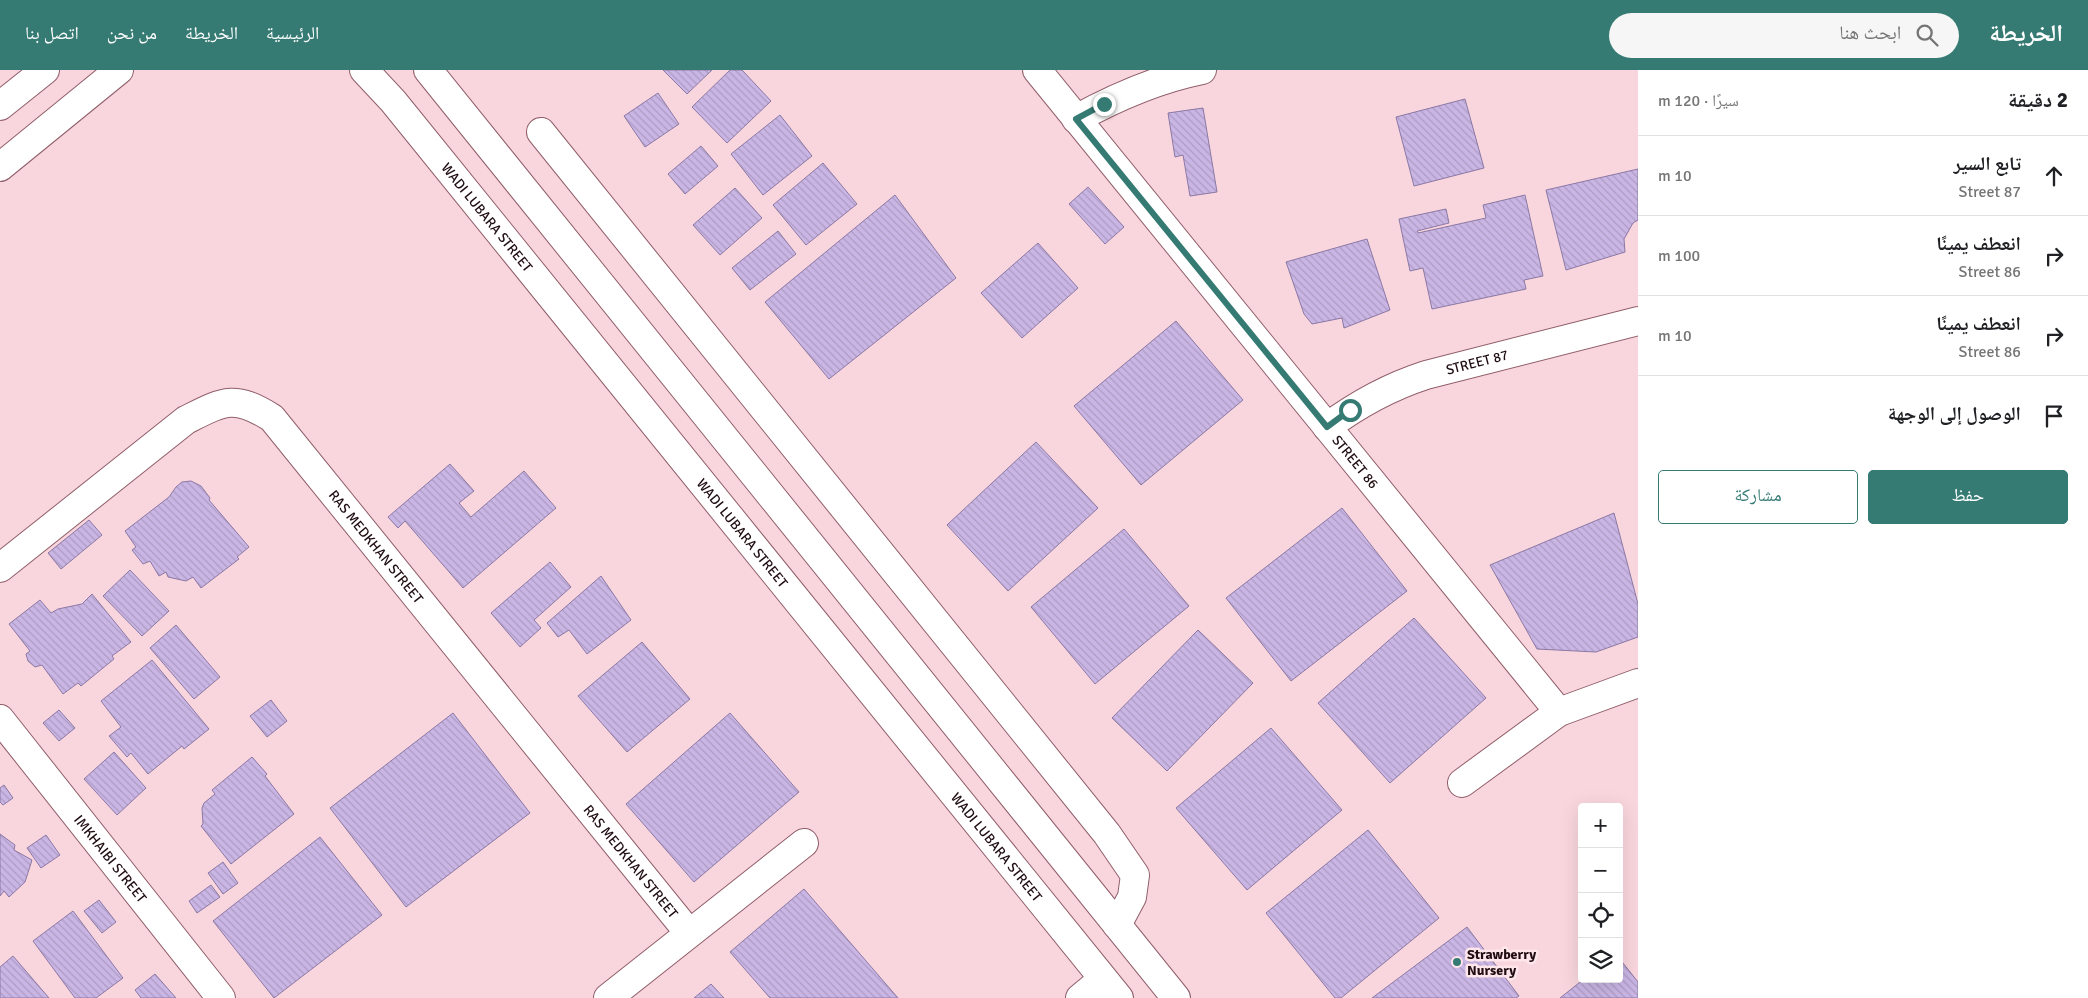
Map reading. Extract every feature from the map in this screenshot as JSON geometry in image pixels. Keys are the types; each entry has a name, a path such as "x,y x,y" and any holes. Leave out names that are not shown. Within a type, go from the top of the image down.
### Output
{"street":[{"path":"0,106 46,70"},
{"path":"0,168 120,70"},
{"name":"WADI LUBARA STREET","path":"364,70 399,108 1111,988"},
{"path":"428,70 1176,998"},
{"name":"STREET 86","path":"1037,70 1559,712"},
{"path":"1076,119 1133,91 1163,80 1202,70"},
{"path":"541,132 1107,834 1135,875 1132,897 1117,925"},
{"name":"STREET 87","path":"1327,427 1374,396 1426,375 1638,321"},
{"name":"RAS MEDKHAN STREET","path":"0,568 186,420 205,410 232,401 253,406 272,418 690,933"},
{"path":"1462,783 1559,712 1638,683"},
{"name":"IMKHAIBI STREET","path":"0,719 221,998"},
{"path":"608,998 804,843"},
{"path":"1080,998 1111,988"}],"building":[{"path":"663,70 712,70 687,94"},
{"path":"730,70 742,70 771,101 727,143 692,107"},
{"path":"658,93 679,124 645,147 624,116"},
{"path":"1465,99 1484,168 1414,186 1396,117"},
{"path":"1203,108 1217,192 1190,196 1183,155 1175,157 1168,113"},
{"path":"780,115 812,156 763,195 731,154"},
{"path":"701,146 718,166 685,194 668,174"},
{"path":"823,163 857,204 806,245 773,205"},
{"path":"1638,169 1638,220 1633,223 1624,239 1625,252 1566,270 1546,190"},
{"path":"1088,187 1124,227 1105,244 1069,204"},
{"path":"735,188 762,218 720,255 693,225"},
{"path":"895,195 956,278 829,379 765,302"},
{"path":"1525,195 1543,276 1524,280 1526,289 1432,309 1423,268 1410,271 1399,219 1446,209 1449,223 1417,231 1418,233 1486,218 1483,205"},
{"path":"778,231 796,254 750,290 732,268"},
{"path":"1367,239 1390,310 1344,328 1342,318 1312,324 1304,314 1286,262"},
{"path":"1038,243 1078,288 1022,338 981,293"},
{"path":"1176,321 1243,400 1141,485 1074,406"},
{"path":"1036,442 1098,508 1008,591 947,525"},
{"path":"450,464 474,491 459,503 471,517 524,471 556,508 463,588 405,521 398,528 388,517"},
{"path":"191,481 201,486 210,498 209,500 249,547 237,557 239,559 201,588 193,577 186,581 168,577 166,572 159,576 150,561 143,564 132,550 136,547 125,531 169,497 182,482"},
{"path":"1342,508 1407,591 1291,681 1226,598"},
{"path":"1614,513 1638,604 1638,637 1596,652 1537,649 1490,565"},
{"path":"89,520 102,535 61,569 48,553"},
{"path":"1124,529 1189,606 1095,684 1031,607"},
{"path":"550,562 571,587 534,620 541,628 520,647 491,613"},
{"path":"130,570 169,611 142,636 103,596"},
{"path":"601,576 631,620 587,654 569,630 558,637 547,623"},
{"path":"92,594 131,642 112,656 114,659 81,686 78,683 63,694 42,665 35,667 28,661 26,654 30,651 9,624 40,600 51,613 58,609 82,604"},
{"path":"1414,618 1486,698 1390,783 1318,703"},
{"path":"176,625 220,677 194,699 150,648"},
{"path":"1198,630 1253,683 1167,771 1112,718"},
{"path":"642,642 690,699 627,752 578,696"},
{"path":"152,660 209,729 184,749 182,746 148,774 131,753 127,757 109,736 121,727 101,701"},
{"path":"271,700 287,721 267,737 250,716"},
{"path":"59,710 75,728 59,741 43,723"},
{"path":"453,713 530,813 406,907 330,808"},
{"path":"730,713 799,792 694,882 626,804"},
{"path":"1271,728 1342,810 1247,890 1176,808"},
{"path":"114,752 146,788 117,815 84,779"},
{"path":"252,757 267,774 265,776 294,814 231,864 201,826 203,824 202,808 204,803 215,794 212,790"},
{"path":"4,785 13,798 3,805 0,802 0,788"},
{"path":"1368,830 1439,918 1341,998 1335,998 1266,913"},
{"path":"0,834 15,845 14,850 32,860 25,882 9,897 4,891 0,896"},
{"path":"46,835 60,855 41,868 27,848"},
{"path":"320,837 382,915 274,998 213,921"},
{"path":"223,862 238,883 223,894 208,873"},
{"path":"211,885 220,897 197,913 189,901"},
{"path":"804,889 898,998 770,998 730,952"},
{"path":"99,900 116,922 102,933 84,911"},
{"path":"73,911 123,978 96,998 75,998 33,941"},
{"name":"Strawberry Nursery","path":"1467,927 1519,996 1516,998 1372,998"},
{"path":"13,956 49,998 0,998 0,967"},
{"path":"1623,963 1638,982 1638,998 1560,998 1579,983 1623,983"},
{"path":"155,974 176,998 141,998 135,990"},
{"path":"711,984 724,998 694,998"}],"place":[{"name":"Strawberry Nursery","path":"1457,962"}],"route":[{"path":"1104,104 1076,119 1327,427 1350,410"}]}
